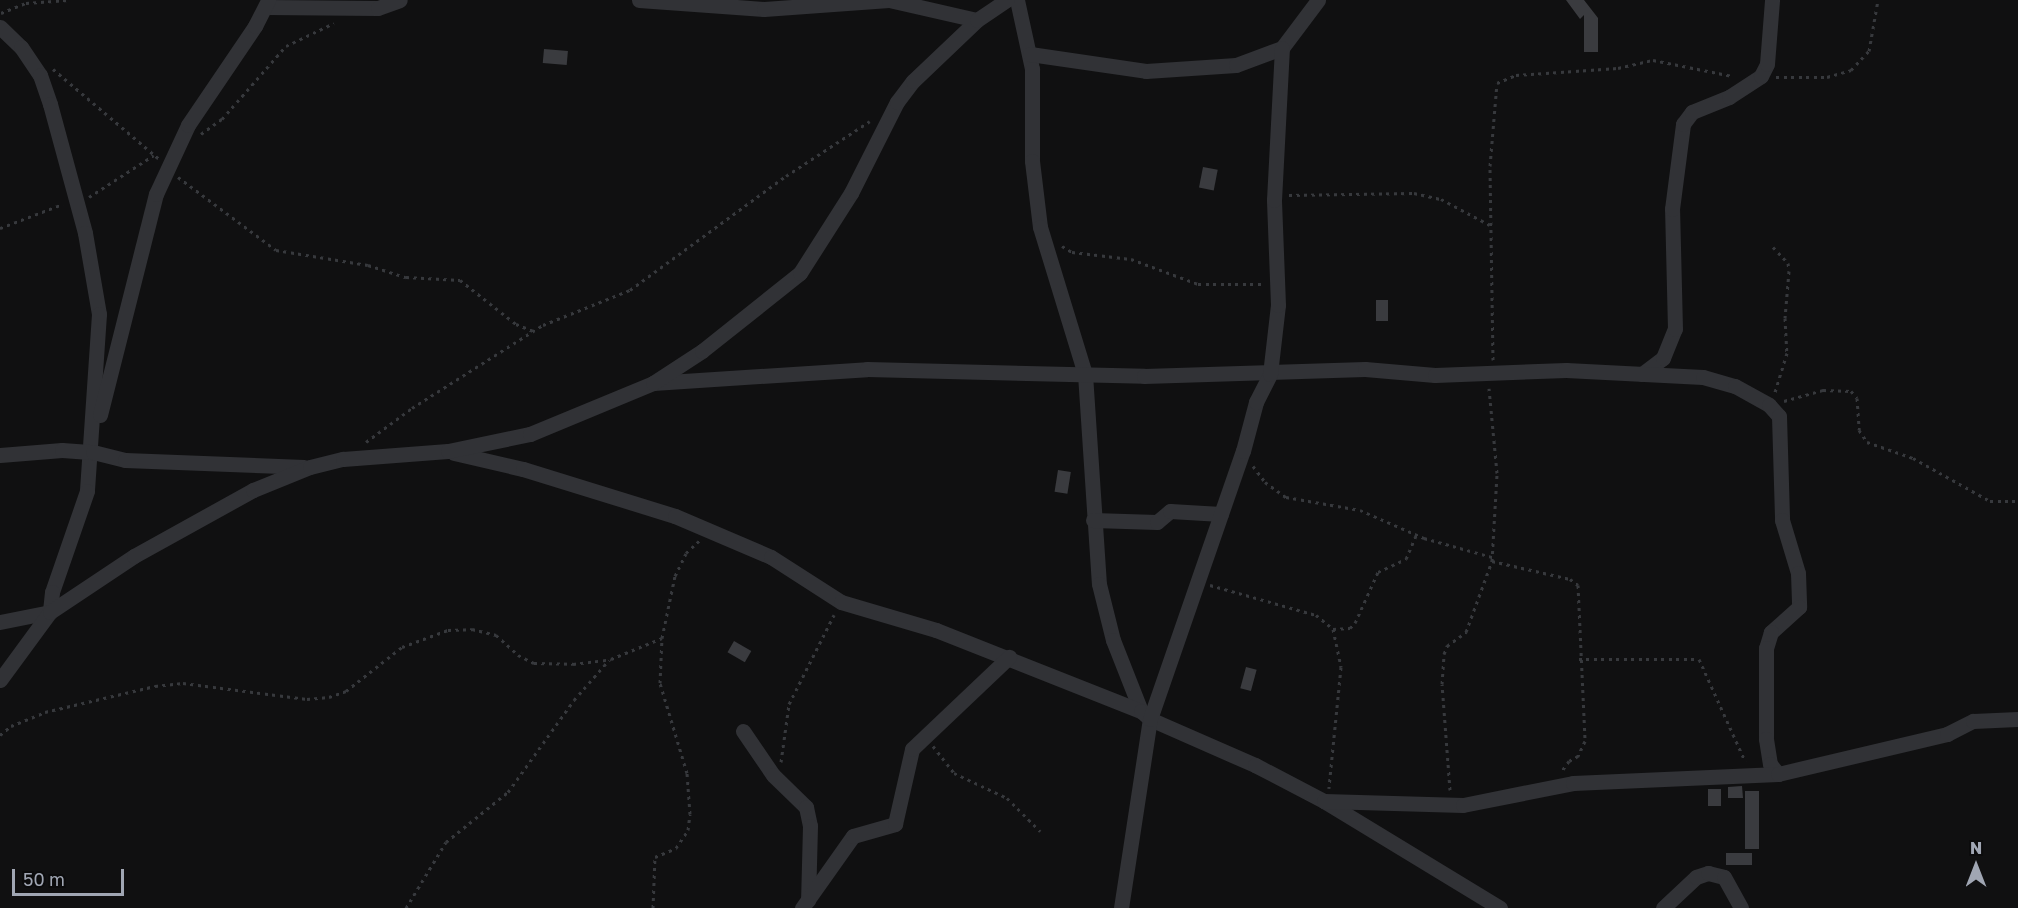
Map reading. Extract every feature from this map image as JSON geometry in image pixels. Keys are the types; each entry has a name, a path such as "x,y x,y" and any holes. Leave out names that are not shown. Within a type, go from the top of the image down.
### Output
{"street":[{"path":"93,436 107,392 146,225 177,147 267,3 378,8 400,0"},
{"path":"639,0 764,9 889,0 977,20"},
{"path":"0,680 50,612 134,555 253,490 310,467 343,459 448,451 530,434 653,383 702,351 800,273 851,193 897,102 929,64 977,20 1007,0"},
{"path":"1017,0 1030,54 1034,193 1057,293 1085,375 1099,585 1113,640 1145,715"},
{"path":"1030,54 1146,71 1183,71 1236,65 1282,48 1318,0"},
{"path":"1642,374 1663,358 1675,328 1672,209 1683,124 1692,112 1758,79 1767,64 1772,0"},
{"path":"0,27 21,47 40,75 76,202 99,314 93,452 87,491 52,592 50,612"},
{"path":"1121,908 1145,715 1197,585 1243,451 1256,402 1270,374 1278,286 1274,200 1282,48"},
{"path":"653,383 867,369 1085,375 1270,374 1365,369 1491,374 1566,370 1703,378 1735,386 1769,405 1779,416 1782,520 1785,539 1796,562 1800,593 1799,607 1771,632 1766,648 1766,739 1770,764 1778,774"},
{"path":"448,451 523,469 675,516 771,557 841,602 936,630 1009,657 1145,715 1255,765 1326,801 1500,908"},
{"path":"0,455 93,452 125,460 310,467"},
{"path":"1093,520 1157,522 1170,511 1221,514"},
{"path":"0,622 50,612"},
{"path":"805,904 853,836 895,824 912,748 927,731 1009,657"},
{"path":"1326,801 1455,805 1487,803 1566,784 1778,774 1947,734 1973,721 2018,719"},
{"path":"743,731 755,752 806,807 809,817 805,904"},
{"path":"1663,908 1696,877 1708,873 1724,877 1741,908"}],"path":[{"path":"0,14 26,3 68,0"},
{"path":"1455,805 1448,784 1444,654 1447,646 1466,632 1492,559 1497,473 1491,374 1490,225 1495,91 1503,79 1556,70 1618,68 1653,60 1758,79 1827,77 1851,70 1869,51 1878,0"},
{"path":"0,228 57,204 76,202 96,195 155,155 211,130 286,46 339,21"},
{"path":"51,67 169,169 276,250 368,265 406,277 460,280 516,324 533,331"},
{"path":"343,459 412,408 533,331 630,290 786,176 897,102"},
{"path":"1274,200 1311,192 1414,193 1441,199 1490,225"},
{"path":"1059,245 1072,252 1131,259 1197,284 1278,286"},
{"path":"1773,247 1788,263 1785,318 1787,353 1776,384 1777,403 1823,390 1851,392 1857,398 1859,430 1867,442 1913,458 1990,501 2018,501"},
{"path":"1243,451 1277,492 1300,501 1360,510 1416,535 1492,559 1570,579 1578,585 1585,741 1578,756 1563,766 1560,774 1566,784"},
{"path":"653,908 655,857 676,848 688,830 690,814 687,773 660,683 662,638 675,576 686,553 709,531"},
{"path":"1333,629 1350,628 1355,623 1378,572 1406,559 1416,535"},
{"path":"1197,585 1257,596 1320,617 1333,629 1341,667 1326,801"},
{"path":"791,791 781,763 789,704 841,602"},
{"path":"0,735 11,726 45,712 155,686 183,683 307,699 329,697 346,691 402,647 448,630 472,629 496,635 518,655 534,663 573,664 611,659 662,638"},
{"path":"406,908 446,842 508,792 574,700 611,659"},
{"path":"1580,659 1699,659 1740,755 1755,775"},
{"path":"927,731 933,746 954,772 1007,798 1040,831"}],"building":[{"path":"1566,0 1584,0 1598,18 1598,52 1584,52 1584,15 1580,19"},
{"path":"544,49 568,51 567,65 543,63"},
{"path":"1203,167 1218,170 1214,190 1199,188"},
{"path":"1376,300 1388,300 1388,321 1376,321"},
{"path":"1058,470 1071,472 1067,494 1055,492"},
{"path":"734,641 751,651 745,662 728,652"},
{"path":"1246,667 1257,670 1251,691 1240,688"},
{"path":"1742,786 1743,798 1728,798 1728,787"},
{"path":"1708,789 1721,789 1721,806 1708,806"},
{"path":"1745,791 1759,791 1759,849 1745,849"},
{"path":"1726,853 1752,853 1752,865 1726,865"}]}
